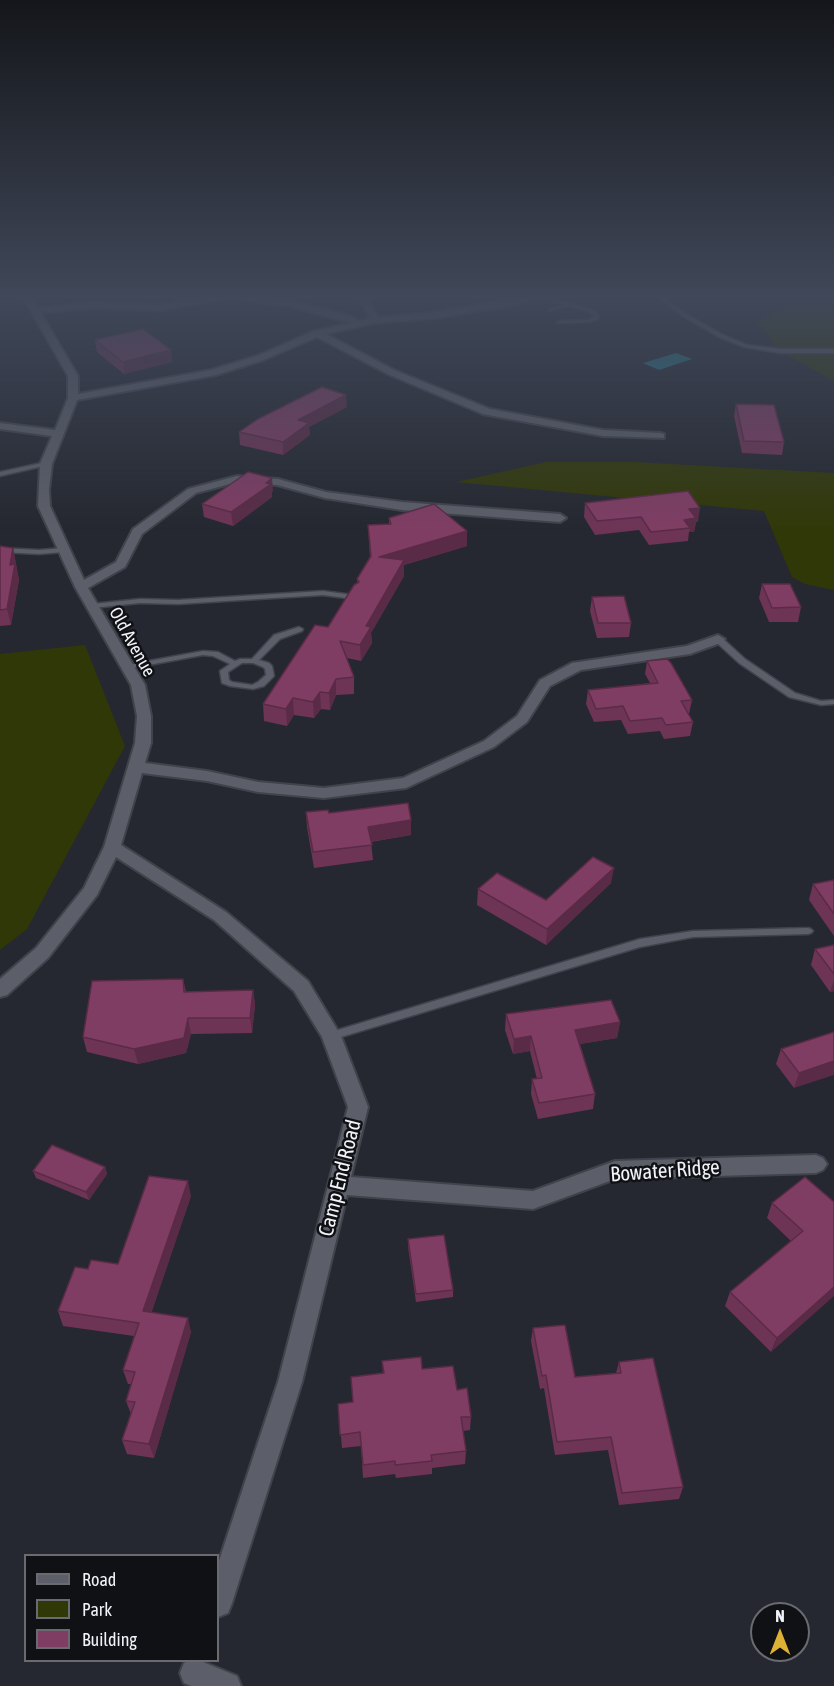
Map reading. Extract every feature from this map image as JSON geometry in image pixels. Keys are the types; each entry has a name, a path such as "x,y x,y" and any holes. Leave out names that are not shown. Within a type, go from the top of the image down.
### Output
{"street":[{"path":"72,374 73,398 210,374"},
{"path":"396,374 487,412 603,433 660,436"},
{"name":"Old Avenue","path":"0,990 42,953 90,891 112,847 143,743 144,716 138,685 81,587 44,506 46,464 73,398"},
{"path":"0,426 58,434"},
{"path":"81,587 121,564 137,532 192,491 237,479 278,482 325,495 402,506 560,518"},
{"path":"136,767 207,776 258,787 324,793 406,783 489,744 522,719 546,683 577,666 690,650 718,639"},
{"name":"Camp End Road","path":"112,847 220,916 301,986 331,1036 358,1107 290,1382 219,1600"},
{"name":"Bowater Ridge","path":"339,1185 533,1200 615,1170 816,1164"},
{"path":"194,1673 227,1686"}],"lane":[{"path":"0,474 46,464"},
{"path":"0,550 39,552 64,550"},
{"path":"92,606 140,601 178,602 322,593 353,597"},
{"path":"254,661 277,637 299,629"},
{"path":"718,639 742,661 792,695 821,703 834,702"},
{"path":"127,668 203,653 216,654 234,663 254,661 266,664 271,672 267,681 253,687 236,687 225,681 224,671 234,663"},
{"path":"331,1036 640,943 693,934 808,931"}],"green space":[{"path":"821,374 834,374 834,381"},
{"path":"546,462 635,462 834,473 834,590 805,584 792,577 764,511 456,482"},
{"path":"85,645 125,746 27,929 0,950 0,654"}],"building":[{"path":"322,387 346,395 298,420 309,423 283,442 239,432 258,419"},
{"path":"736,404 774,405 784,442 744,441"},
{"path":"248,472 272,478 266,483 271,484 231,512 202,504"},
{"path":"688,491 700,508 689,509 696,518 684,520 690,528 651,532 641,517 597,521 585,503"},
{"path":"434,504 467,531 379,557 404,560 366,626 371,627 360,645 340,641 354,677 336,679 329,693 320,692 313,702 293,698 286,709 263,704 315,625 328,627 354,585 359,582 357,579 371,556 368,525 391,524 389,518"},
{"path":"0,546 13,548 10,565 15,564 7,609 0,610"},
{"path":"762,584 790,584 801,607 772,608"},
{"path":"624,596 631,623 598,623 592,597"},
{"path":"667,659 692,700 681,701 693,722 666,725 662,718 630,721 623,706 596,709 588,690 658,683 647,661"},
{"path":"408,803 411,820 368,827 372,845 313,852 306,812 328,810 329,813"},
{"path":"593,857 614,868 547,929 478,889 497,873 546,900"},
{"path":"834,880 834,914 813,884"},
{"path":"834,945 834,974 815,949"},
{"path":"183,979 184,992 253,990 250,1018 188,1018 184,1038 134,1049 83,1037 92,981"},
{"path":"611,1000 620,1022 575,1030 595,1094 539,1103 532,1079 542,1078 531,1036 514,1039 506,1014"},
{"path":"834,1032 834,1061 799,1073 781,1049"},
{"path":"52,1145 105,1167 86,1192 33,1171"},
{"path":"149,1176 188,1181 143,1311 188,1318 149,1444 122,1440 135,1402 126,1401 135,1372 123,1370 139,1323 58,1311 75,1267 88,1269 91,1260 118,1264"},
{"path":"805,1177 834,1202 834,1287 777,1338 730,1292 803,1231 772,1203"},
{"path":"444,1235 453,1290 416,1294 408,1239"},
{"path":"565,1325 575,1377 621,1373 619,1362 653,1358 683,1487 622,1493 611,1437 557,1442 546,1375 542,1376 533,1328"},
{"path":"421,1357 422,1369 453,1366 457,1390 467,1388 471,1417 461,1417 466,1451 431,1455 432,1461 395,1465 395,1461 363,1465 360,1432 340,1435 338,1404 353,1402 351,1377 384,1373 382,1361"}]}
